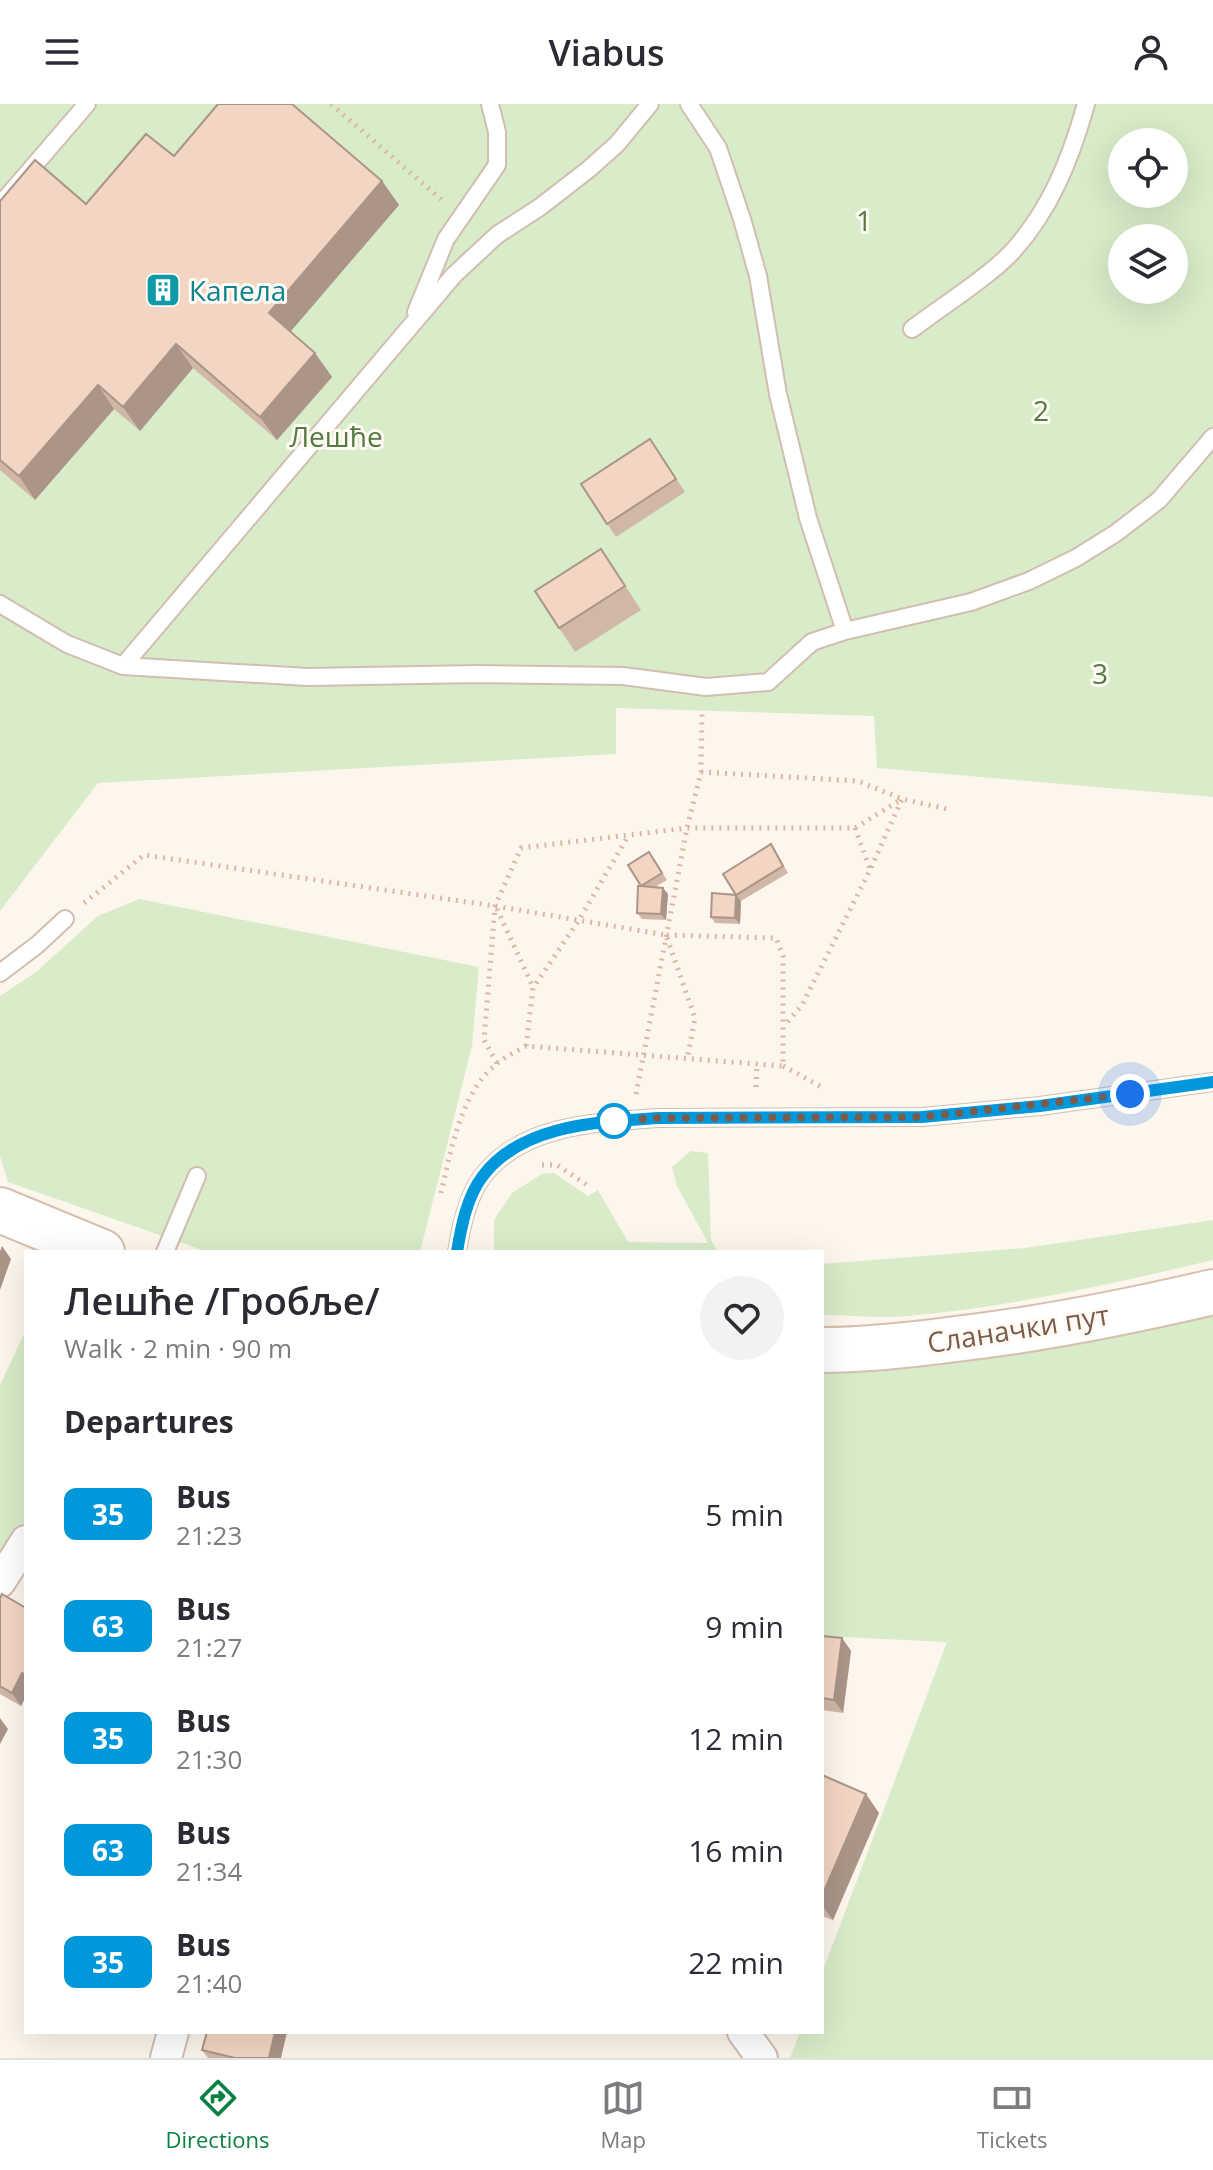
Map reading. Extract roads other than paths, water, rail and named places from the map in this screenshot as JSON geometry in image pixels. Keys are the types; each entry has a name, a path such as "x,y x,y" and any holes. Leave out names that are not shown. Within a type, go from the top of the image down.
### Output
{"street":[{"path":"0,1210 97,1250"},
{"name":"Сланачки пут","path":"824,1350 1019,1332 1213,1292"},
{"path":"0,1582 24,1544"},
{"path":"166,2058 172,2034"},
{"path":"744,2034 762,2058"}],"lane":[{"path":"0,205 87,104"},
{"path":"409,328 446,239 497,165 497,132 490,104"},
{"path":"123,666 454,275 497,235 589,169 617,144 650,104"},
{"path":"689,104 718,148 746,234 758,276 778,394 808,518 845,631"},
{"path":"912,329 1010,254 1046,208 1073,150 1086,104"},
{"path":"0,604 67,644 123,666 308,677 477,674 623,676 701,686 768,682 812,642 845,631 971,602 1029,581 1076,558 1116,533 1159,500 1213,437"},
{"path":"0,973 65,919"},
{"path":"457,1250 465,1212 480,1179 512,1149 545,1133 632,1119 922,1117 1055,1104 1213,1082"},
{"path":"166,1250 197,1176"}],"place":[{"name":"Капела","path":"163,290"}],"park label":[{"name":"1","path":"864,220"},
{"name":"2","path":"1041,410"},
{"name":"Лешће","path":"336,436"},
{"name":"3","path":"1100,673"}]}
